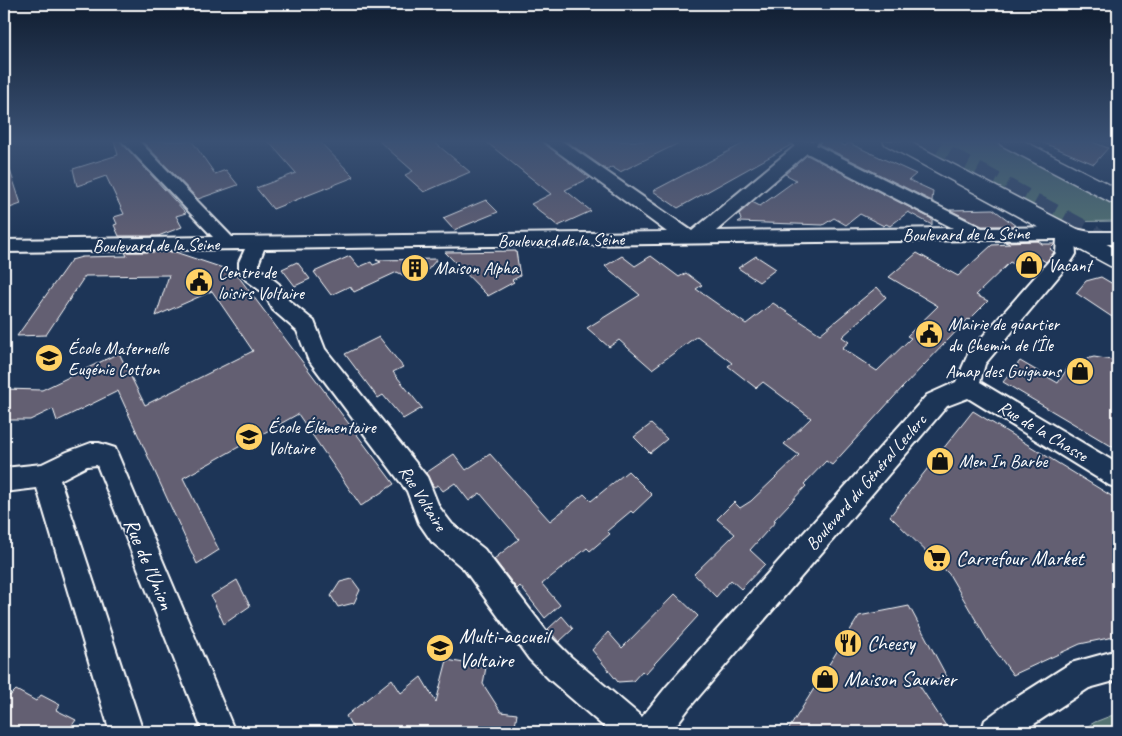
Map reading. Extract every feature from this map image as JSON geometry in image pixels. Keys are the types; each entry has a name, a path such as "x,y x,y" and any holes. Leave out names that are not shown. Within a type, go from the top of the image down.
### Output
{"main road":[{"path":"959,175 1118,260"},
{"path":"1075,175 1118,197"}],"street":[{"path":"163,175 227,243"},
{"path":"601,175 693,238 767,175"},
{"path":"866,175 978,234"},
{"path":"967,386 972,366 977,358 1066,254 1066,233"},
{"name":"Boulevard de la Seine","path":"4,246 1066,233 1090,238 1118,238"},
{"name":"Rue Voltaire","path":"257,244 249,262 253,274 272,289 280,305 306,327 316,353 418,485 428,514 435,524 442,533 474,559 540,648 560,668 597,698 634,732"},
{"name":"Rue de la Chasse","path":"967,386 1118,476"},
{"name":"Boulevard du Général Leclerc","path":"651,732 678,697 935,402 967,386"},
{"name":"Rue de l'Union","path":"4,480 46,475 89,454 99,453 106,456 219,732"},
{"path":"46,475 126,732"},
{"path":"997,732 1019,714 1082,674 1118,665"}],"green space":[{"path":"968,175 1067,175 1118,202 1118,221 1059,222"},
{"path":"1118,713 1118,732 1078,732 1095,722"}],"building":[{"path":"4,175 12,175 21,204 4,210"},
{"path":"74,175 151,175 186,213 176,216 182,227 158,236 119,236 114,225 117,224 114,217 124,214 106,176 77,186"},
{"path":"175,175 230,175 238,185 198,199"},
{"path":"290,175 352,175 354,177 273,209 256,188"},
{"path":"405,175 462,175 424,192"},
{"path":"528,175 586,175 590,178 565,190 591,211 558,226 531,204 551,194"},
{"path":"683,175 737,175 678,208 653,191"},
{"path":"787,175 847,175 932,219 932,225 908,212 890,226 886,224 884,226 860,214 846,225 834,218 823,225 738,222 741,220 739,214 752,202 760,206 796,180"},
{"path":"881,175 914,175 909,180 933,191 932,201"},
{"path":"486,200 498,212 454,230 443,218"},
{"path":"993,209 1016,226 982,226 950,210"},
{"path":"1038,241 1042,244 1055,244 1050,249 1054,252 1046,262 1041,259 1029,272 1010,262 976,295 988,301 968,319 902,388 832,465 826,461 804,484 806,486 774,520 776,521 750,550 765,564 741,589 731,580 716,597 694,574 735,534 717,519 734,502 740,508 751,501 799,455 784,444 811,418 763,382 756,388 728,366 732,363 697,336 652,369 619,340 609,347 587,328 640,295 605,266 622,256 635,266 651,256 679,277 686,273 702,285 696,289 746,324 773,303 820,334 877,287 886,297 842,337 849,342 842,348 877,371 911,338 907,336 938,306 889,277 917,253 958,276 992,245 1010,244 1005,242"},
{"path":"516,251 520,276 512,280 514,282 488,296 445,252"},
{"path":"125,252 175,252 235,272 394,484 361,506 298,414 183,478 219,550 197,564 118,391 57,421 53,409 30,420 4,420 4,389 42,390 119,353 145,405 253,351 212,291 156,316 169,275 85,276 46,335 17,336 71,260 82,257 127,256"},
{"path":"350,256 359,267 371,262 373,265 381,262 376,260 437,259 426,272 418,277 409,278 397,272 354,292 350,286 331,295 314,272"},
{"path":"756,256 776,269 759,282 738,268"},
{"path":"297,262 310,279 295,286 282,269"},
{"path":"1101,277 1118,287 1118,321 1076,293 1086,281"},
{"path":"379,337 403,367 393,372 422,408 403,419 383,395 378,398 345,354"},
{"path":"1094,357 1118,361 1118,450 1003,382 1020,361 1058,383 1069,366 1074,362"},
{"path":"973,411 1118,500 1118,636 1080,644 1013,675 988,641 949,574 890,516"},
{"path":"651,424 667,439 650,453 634,437"},
{"path":"454,454 466,470 490,454 550,521 584,494 591,501 628,471 652,495 633,513 631,511 607,531 610,534 590,551 587,548 542,584 560,605 545,618 520,586 517,589 494,559 519,539 480,493 469,501 455,483 443,491 438,485 434,487 432,484 426,473"},
{"path":"352,579 360,590 354,603 338,607 331,596 340,582"},
{"path":"237,580 250,606 224,624 211,596"},
{"path":"675,594 698,616 645,674 642,671 633,681 618,682 592,650 608,632 622,648"},
{"path":"909,606 947,677 919,685 950,732 787,732 859,616"},
{"path":"562,616 573,629 559,642 548,629"},
{"path":"447,660 486,667 483,684 501,712 517,714 514,732 355,732 346,716 392,679 401,693 421,677 436,702"},
{"path":"16,690 36,701 41,695 60,705 56,710 76,720 67,732 4,732 4,693 10,696"}],"tunnel":[{"path":"981,175 1118,250"}],"place":[{"name":"Vacant","path":"1029,265"},
{"name":"Maison Alpha","path":"415,268"},
{"name":"Centre de loisirs Voltaire","path":"199,282"},
{"name":"Mairie de quartier du Chemin de l'Île","path":"929,334"},
{"name":"École Maternelle Eugénie Cotton","path":"49,358"},
{"name":"Amap des Guignons","path":"1080,371"},
{"name":"École Élémentaire Voltaire","path":"249,437"},
{"name":"Men In Barbe","path":"940,461"},
{"name":"Carrefour Market","path":"937,558"},
{"name":"Cheesy","path":"848,643"},
{"name":"Multi-accueil Voltaire","path":"440,648"},
{"name":"Maison Saunier","path":"825,679"}]}
